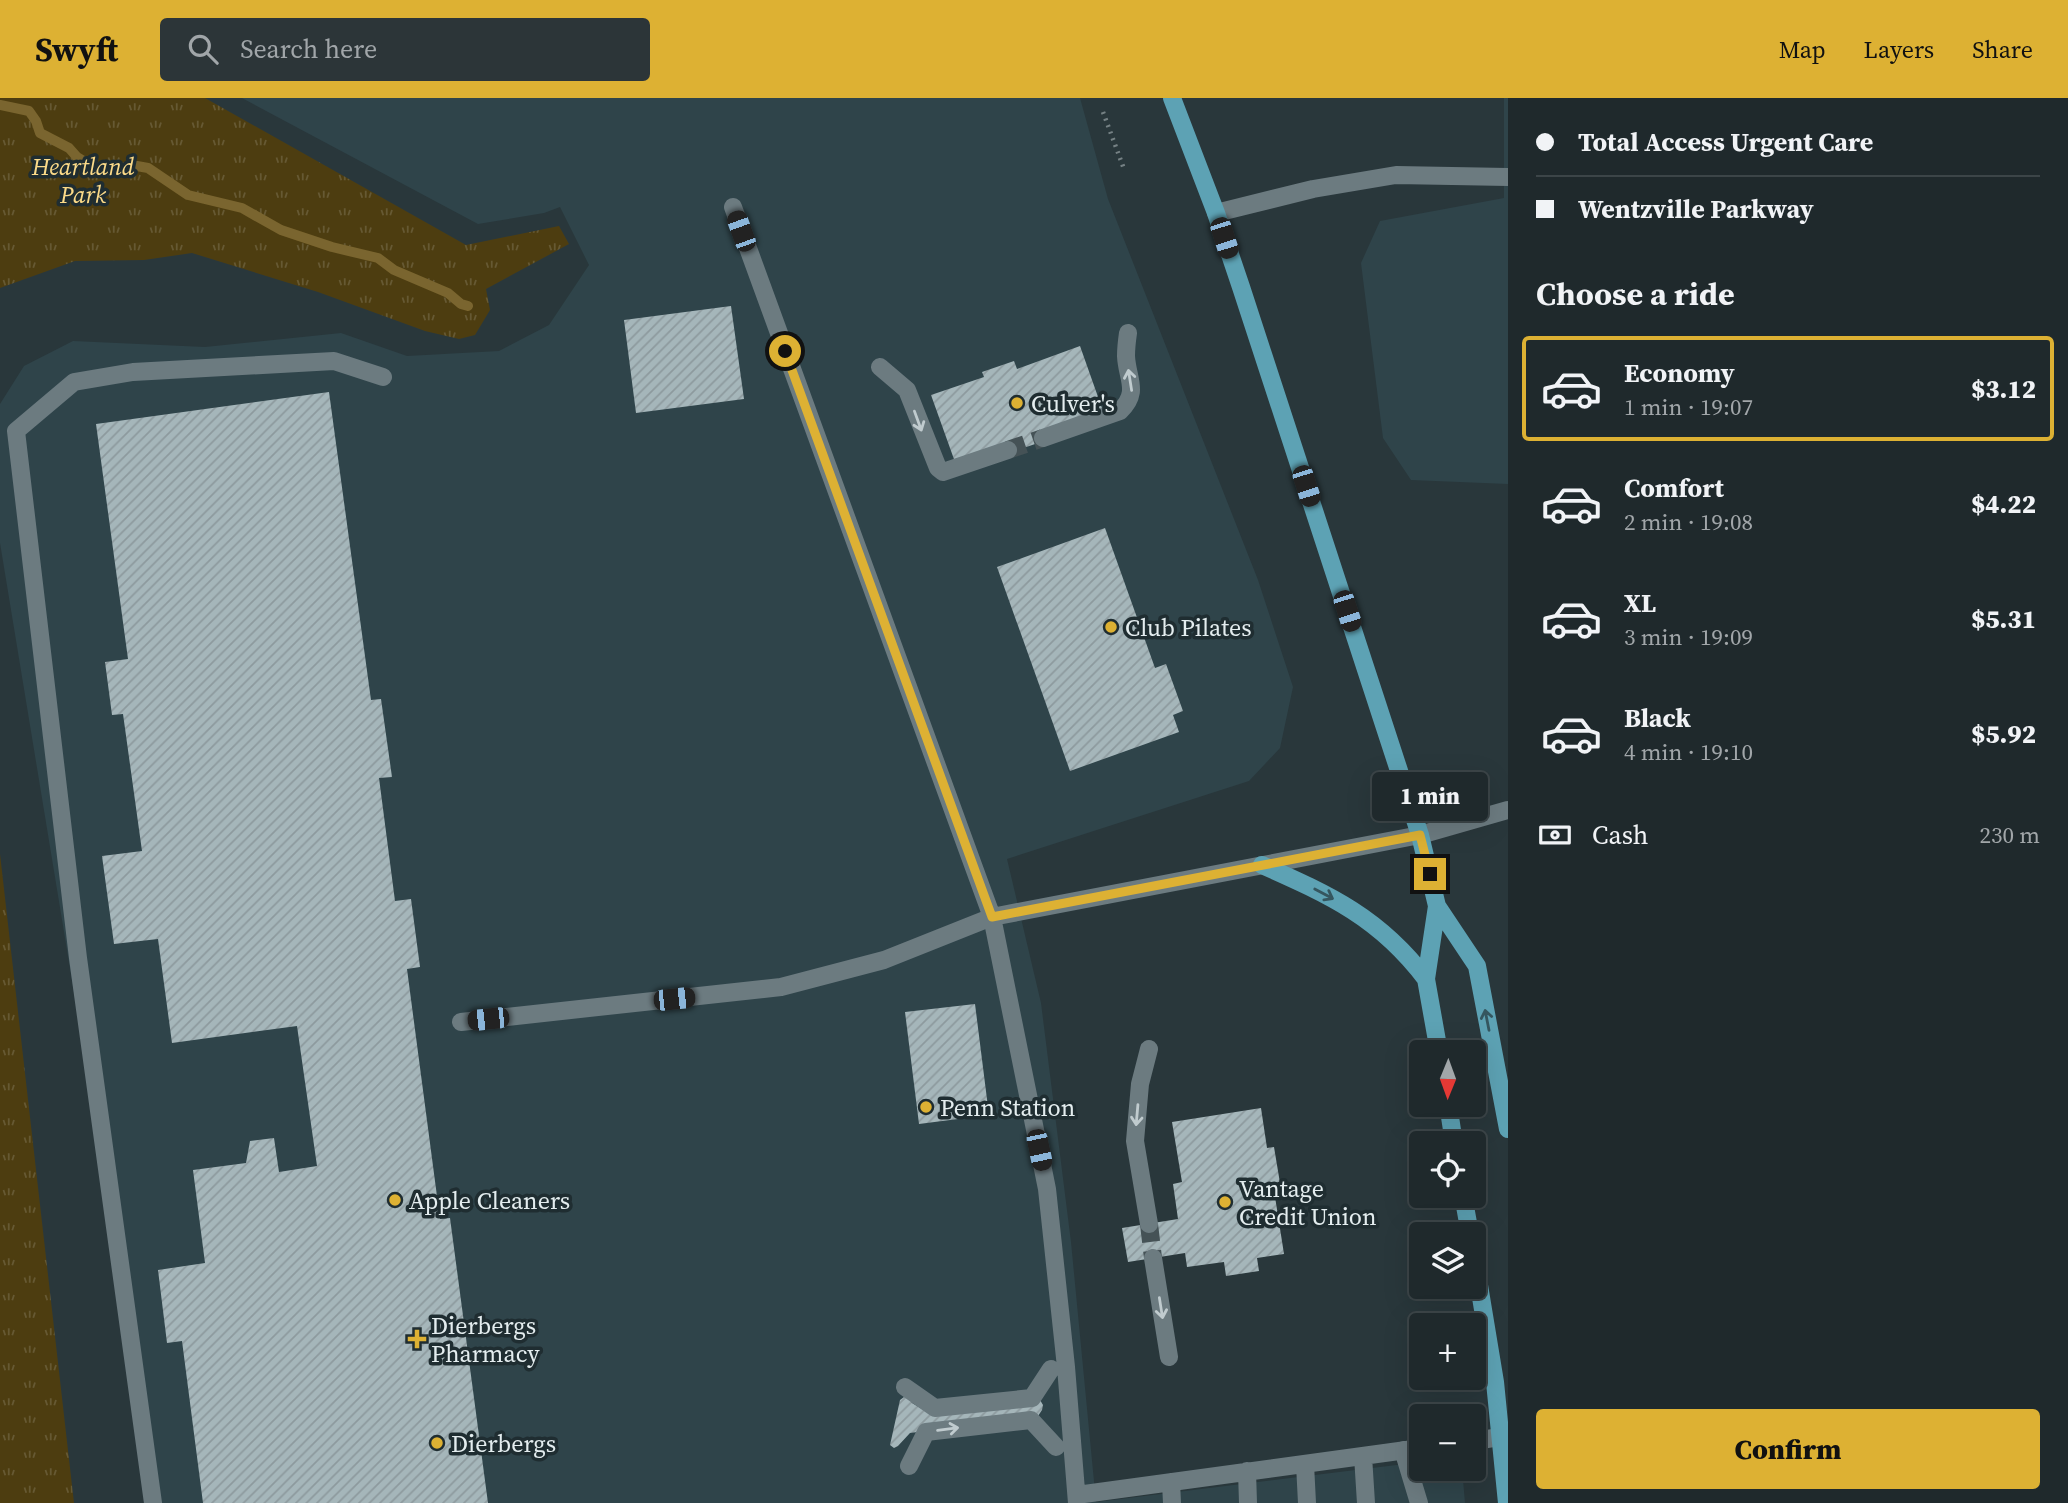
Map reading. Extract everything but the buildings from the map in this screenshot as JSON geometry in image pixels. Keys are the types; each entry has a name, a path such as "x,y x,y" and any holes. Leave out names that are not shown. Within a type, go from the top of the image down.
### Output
{"main road":[{"path":"1172,98 1216,213 1420,835 1437,906 1477,966 1508,1129"},
{"path":"1262,865 1326,894 1369,920 1409,957 1426,979"},
{"path":"1436,1040 1426,979 1437,906"},
{"path":"1481,1299 1495,1382 1507,1503"}],"lane":[{"path":"1216,213 1313,190 1396,175 1508,177"},
{"path":"733,207 992,917 1047,1189 1077,1499 1171,1482 1409,1449"},
{"path":"1043,438 1120,411 1129,403 1132,392 1126,357 1128,333"},
{"path":"153,1503 78,958 16,432 74,382 133,372 334,361 383,377"},
{"path":"880,367 907,390 937,468 943,472 1008,450"},
{"path":"461,1022 781,987 884,960 992,917 1420,835 1508,810"},
{"path":"1149,1049 1140,1084 1135,1142 1149,1224"},
{"path":"1153,1258 1169,1357"},
{"path":"905,1387 935,1408 1032,1398 1051,1369"},
{"path":"909,1466 926,1432 1009,1421 1031,1420 1056,1447"},
{"path":"1486,1439 1500,1437"},
{"path":"1363,1456 1366,1503"},
{"path":"1305,1464 1307,1503"},
{"path":"1247,1472 1248,1503"},
{"path":"1416,1481 1419,1503"},
{"path":"1171,1482 1172,1503"}],"path":[{"path":"1103,112 1124,169"}],"shaded area":[{"path":"242,98 1080,98 1108,199 1258,580 1293,687 1280,748 1249,781 1007,859 1041,1003 1071,1242 1096,1502 1409,1463 1409,1481 1463,1481 1465,1503 158,1503 0,543 0,404 24,366 73,341 205,347 341,333 407,356 499,351 549,325 589,265 560,207 544,213 478,224"},
{"path":"1504,98 1508,98 1508,484 1411,480 1383,438 1361,263 1380,221 1504,198"}],"green space":[{"name":"Heartland Park","path":"0,98 205,98 466,245 559,226 569,244 486,289 490,310 475,335 459,339 425,331 318,292 192,253 144,260 75,261 0,288"},
{"path":"0,854 74,1503 0,1503"}],"waterway":[{"path":"0,105 29,111 40,133 69,148 93,167 148,168 188,195 242,208 281,230 332,247 378,258 394,270 448,293 461,304 468,306"}],"tunnel":[{"path":"1008,450 1043,438"},
{"path":"1149,1224 1153,1258"}],"place":[{"name":"Culver's","path":"1017,403"},
{"name":"Club Pilates","path":"1111,627"},
{"name":"Penn Station","path":"926,1107"},
{"name":"Apple Cleaners","path":"395,1200"},
{"name":"Vantage Credit Union","path":"1225,1202"},
{"name":"Dierbergs Pharmacy","path":"417,1339"},
{"name":"Dierbergs","path":"437,1443"}],"route":[{"path":"785,351 992,917 1420,835 1430,874"}]}
